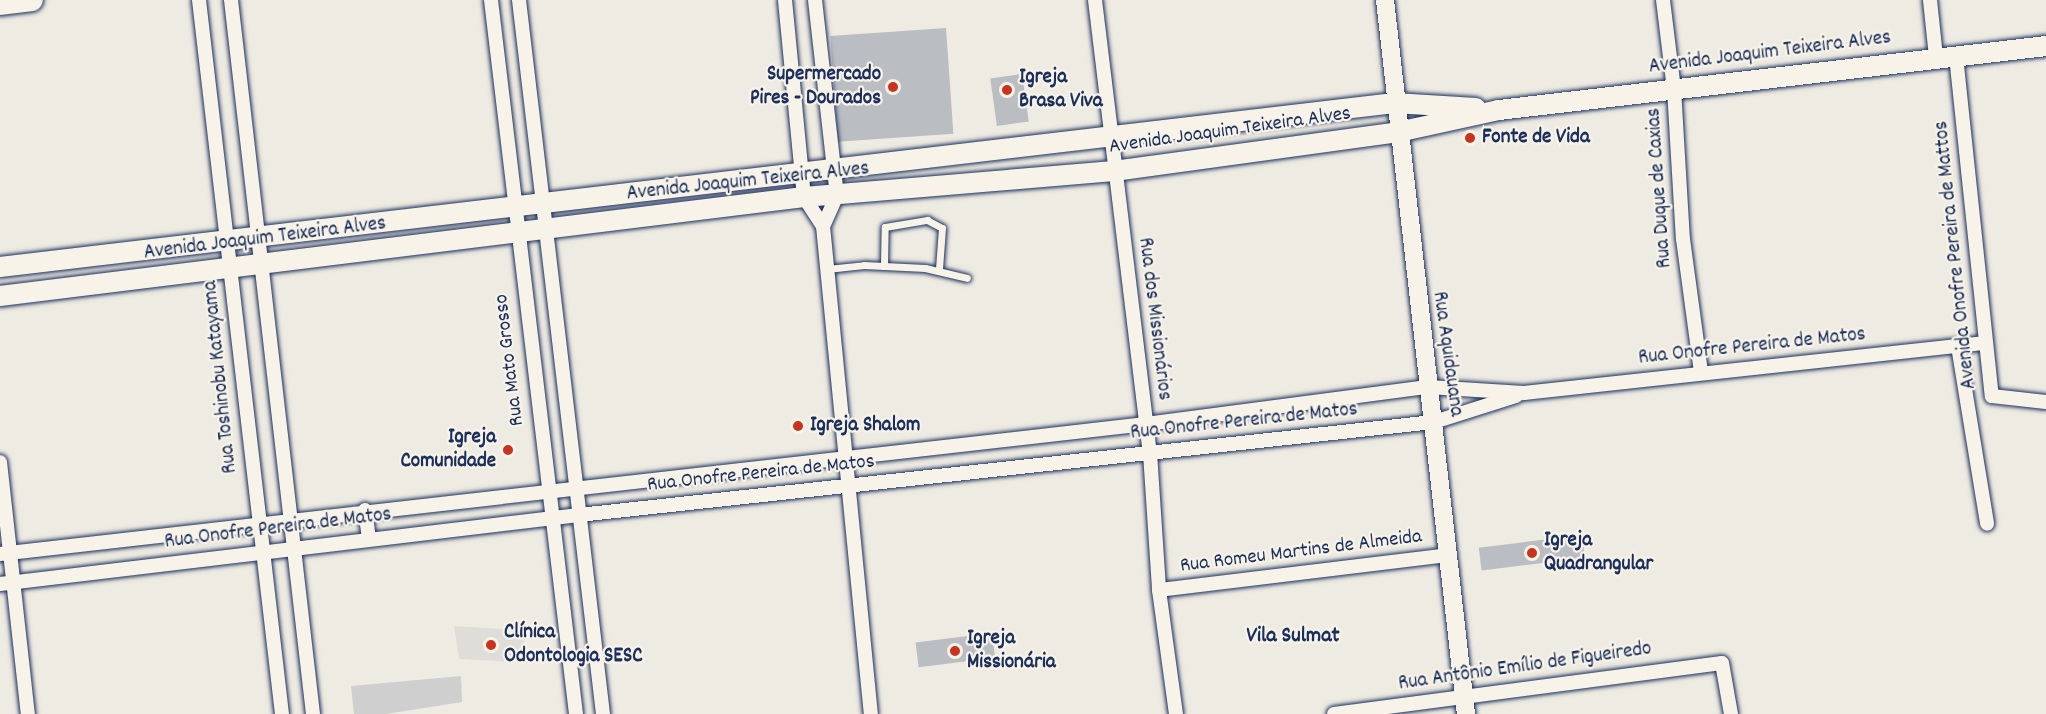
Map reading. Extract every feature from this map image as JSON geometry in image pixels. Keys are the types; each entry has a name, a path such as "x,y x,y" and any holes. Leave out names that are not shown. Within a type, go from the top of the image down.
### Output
{"main road":[{"path":"0,4 32,0"},
{"name":"Avenida Joaquim Teixeira Alves","path":"0,296 261,262 804,197 1114,171 1398,132 1499,110 2046,46"},
{"name":"Avenida Joaquim Teixeira Alves","path":"0,267 540,202 1111,139 1394,103 1499,110"}],"street":[{"name":"Rua Toshinobu Katayama","path":"199,0 282,714"},
{"path":"231,0 313,714"},
{"name":"Rua Mato Grosso","path":"491,0 546,489 576,714"},
{"path":"519,0 543,229 603,714"},
{"path":"785,0 804,197 823,226 871,714"},
{"path":"815,0 837,195 823,226"},
{"name":"Rua dos Missionários","path":"1095,0 1150,453 1160,590 1176,714"},
{"name":"Rua Aquidauana","path":"1385,0 1394,103 1434,422 1465,706"},
{"name":"Rua Duque de Caxias","path":"1663,0 1674,89 1683,239 1701,372"},
{"name":"Avenida Onofre Pereira de Mattos","path":"1930,0 1946,57 1992,396 2046,402"},
{"name":"Rua Onofre Pereira de Matos","path":"4,553 546,489 1146,424 1428,387 1524,393 1985,343"},
{"path":"1959,346 1986,524"},
{"name":"Rua Onofre Pereira de Matos","path":"0,584 551,518 1434,422 1524,393"},
{"path":"0,462 4,553 14,583 28,714"},
{"path":"365,510 369,539"},
{"name":"Rua Romeu Martins de Almeida","path":"1160,590 1449,555"},
{"name":"Rua Antônio Emílio de Figueiredo","path":"1334,714 1465,706 1722,663 1731,714"}],"lane":[{"path":"884,266 885,227 927,220 942,228 939,269"},
{"path":"827,269 884,266 939,269 967,278"}],"shaded area":[{"name":"Clínica Odontologia SESC","path":"454,626 520,630 530,663 459,659"},
{"path":"461,676 462,702 386,714 354,714 351,686"}],"building":[{"name":"Supermercado Pires - Dourados","path":"946,28 953,134 838,142 830,36"},
{"name":"Igreja Brasa Viva","path":"1022,74 1029,122 997,126 990,78"},
{"name":"Igreja Quadrangular","path":"1582,535 1585,558 1482,571 1479,548"},
{"name":"Igreja Missionária","path":"992,633 995,658 919,667 916,642"}],"place":[{"name":"Supermercado Pires - Dourados","path":"893,87"},
{"name":"Igreja Brasa Viva","path":"1007,90"},
{"name":"Fonte de Vida","path":"1470,138"},
{"name":"Igreja Shalom","path":"798,426"},
{"name":"Igreja Comunidade","path":"508,450"},
{"name":"Igreja Quadrangular","path":"1532,553"},
{"name":"Clínica Odontologia SESC","path":"491,645"},
{"name":"Igreja Missionária","path":"955,651"}],"district":[{"name":"Vila Sulmat","path":"1293,637"}]}
